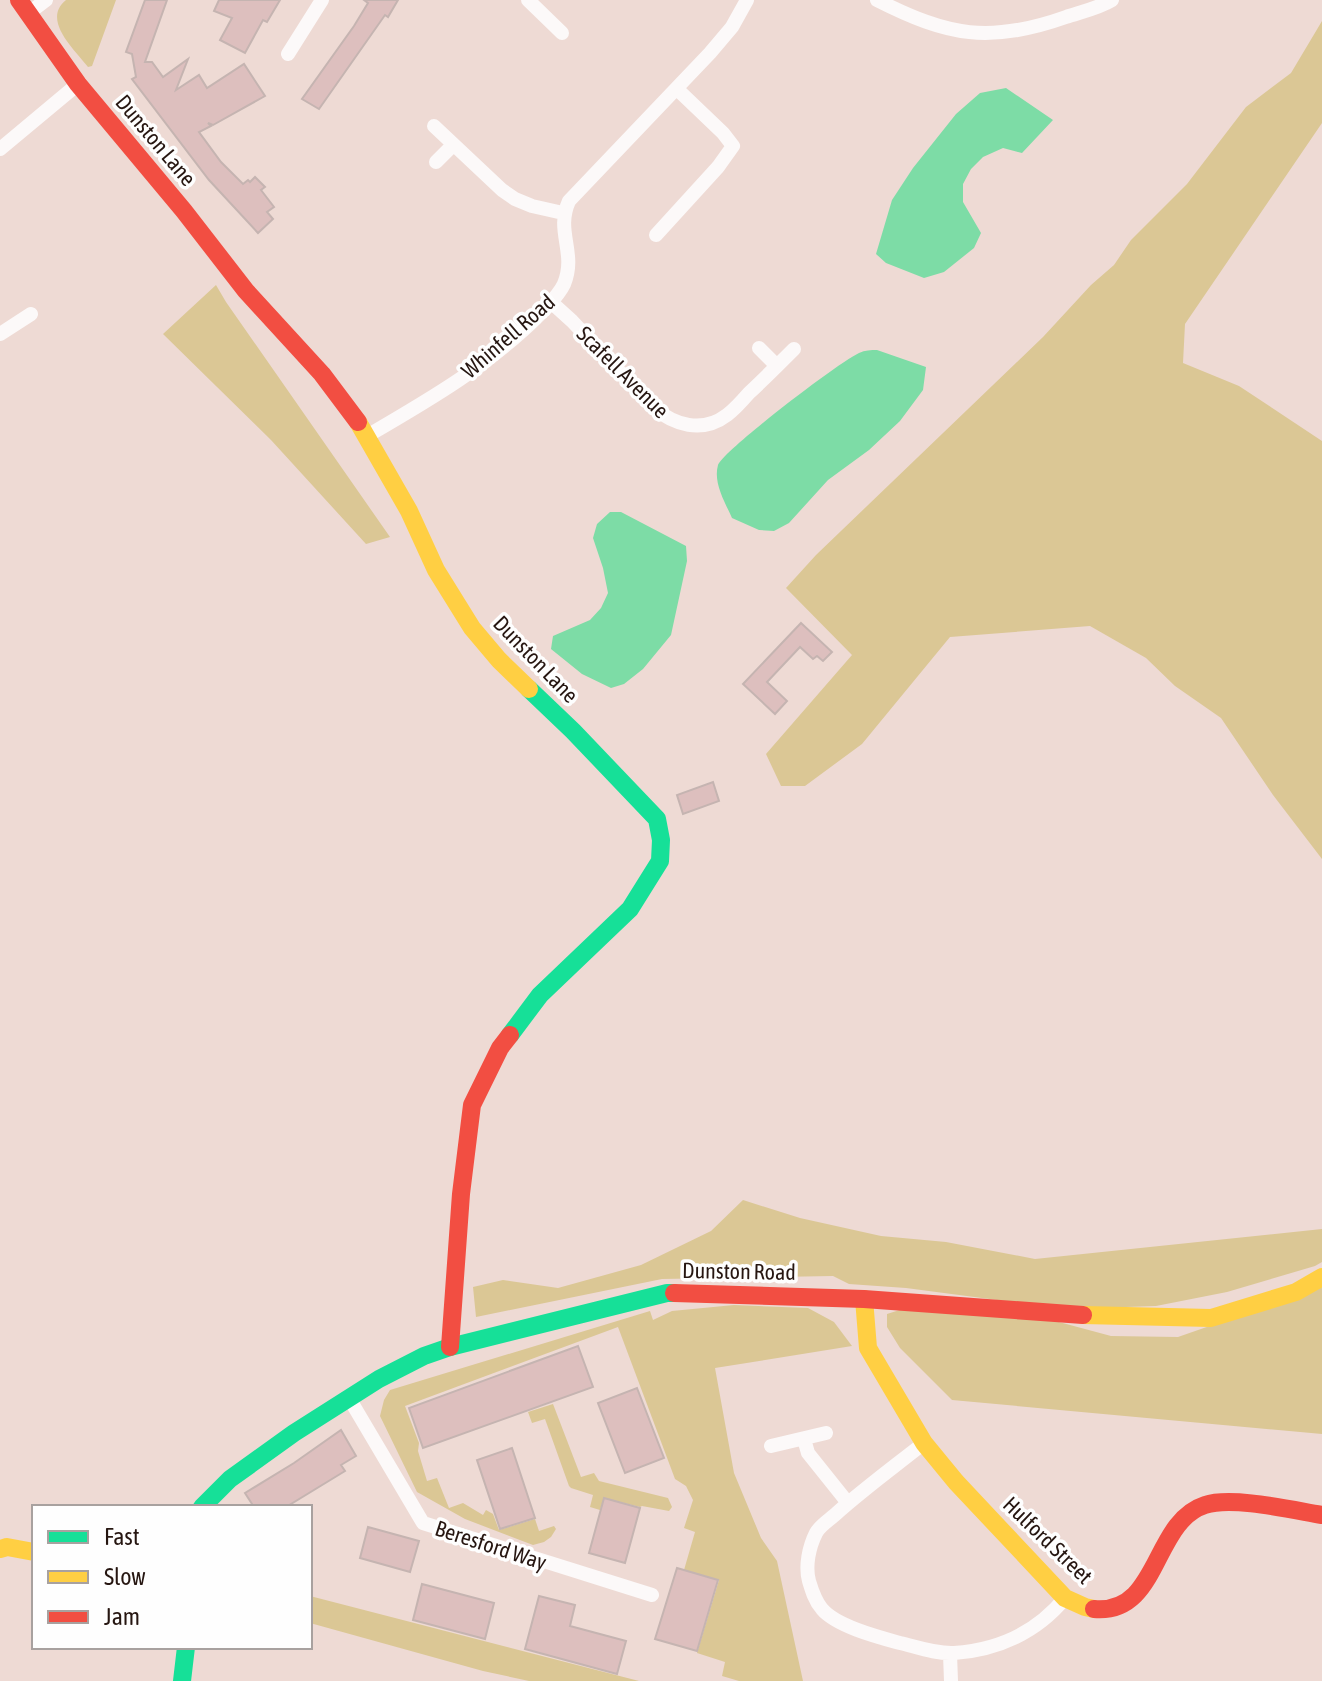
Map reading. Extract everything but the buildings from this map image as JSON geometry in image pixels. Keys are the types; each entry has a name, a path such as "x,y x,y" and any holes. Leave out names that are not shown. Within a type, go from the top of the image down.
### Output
{"street":[{"path":"24,7 46,0"},
{"path":"288,54 322,0"},
{"path":"528,0 562,33"},
{"path":"541,12 552,0"},
{"path":"434,126 515,199 563,213 575,193 677,89 732,27 747,0"},
{"path":"877,0 930,24 959,31 1008,33 1037,28 1112,0"},
{"name":"Dunston Lane","path":"24,7 78,84 246,291 322,374 367,436 409,511 436,570 472,628 499,660 573,731 657,819 661,840 660,861 630,909 540,995 500,1048 472,1105 461,1194 450,1347"},
{"path":"0,149 78,84"},
{"path":"656,235 733,146 677,89"},
{"path":"436,162 453,145"},
{"name":"Whinfell Road","path":"367,436 425,402 491,357 551,302 562,289 568,273 569,256 563,213"},
{"name":"Scafell Avenue","path":"551,302 662,415 693,427 725,417 794,349"},
{"path":"0,334 31,314"},
{"path":"759,348 777,366"},
{"name":"Dunston Road","path":"204,1505 230,1479 294,1433 412,1362 450,1347 667,1293 864,1299 1085,1315 1211,1318 1296,1292 1322,1277"},
{"name":"Hulford Street","path":"864,1299 868,1348 924,1443 956,1482 1065,1598 1086,1608 1103,1611 1122,1605 1137,1595 1173,1532 1183,1518 1199,1507 1228,1501 1322,1515"},
{"name":"Beresford Way","path":"349,1398 423,1523 652,1595"},
{"path":"771,1446 826,1433"},
{"path":"804,1439 808,1453 848,1503"},
{"path":"924,1443 817,1531 809,1553 807,1573 812,1592 822,1609 834,1619 878,1637 950,1654 1000,1644 1024,1634 1053,1612 1065,1598"},
{"path":"0,1549 7,1547 32,1552"},
{"path":"182,1681 186,1649"},
{"path":"950,1654 951,1681"}],"shaded area":[{"path":"66,0 116,0 92,66 88,67 59,26 59,8"},
{"path":"1322,21 1322,123 1185,324 1183,363 1239,386 1322,441 1322,859 1273,795 1221,718 1175,686 1146,658 1090,626 950,637 862,744 805,786 781,786 766,754 852,655 786,588 816,555 1114,265 1131,240 1187,184 1246,107 1291,73"},
{"path":"1006,88 1053,120 1022,153 1003,148 983,157 971,169 963,184 963,202 981,233 974,248 944,272 924,278 886,263 876,254 892,200 913,168 956,114 980,93"},
{"path":"216,285 390,537 366,544 271,440 163,334"},
{"path":"877,350 926,367 923,390 900,421 869,450 828,480 789,523 774,531 759,530 732,518 717,479 718,465 725,456 829,372 859,353"},
{"path":"610,512 621,512 686,546 687,561 671,635 643,669 624,684 611,688 582,674 551,649 553,636 590,620 601,608 608,593 593,538 597,524"},
{"path":"743,1200 800,1218 881,1236 946,1242 1035,1259 1322,1229 1322,1262 1227,1292 1156,1306 1066,1309 906,1288 849,1284 833,1276 662,1279 476,1317 473,1287 503,1280 558,1288 641,1265 711,1231"},
{"path":"1322,1287 1322,1434 952,1400 900,1348 887,1327 887,1314 906,1308 1044,1318 1111,1336 1178,1337"},
{"path":"734,1305 808,1308 834,1322 852,1346 715,1368 734,1473 761,1538 777,1561 803,1681 739,1681 722,1676 725,1662 697,1653 719,1580 684,1570 695,1532 684,1528 693,1500 686,1486 675,1479 618,1327 405,1406 419,1443 418,1451 427,1481 437,1478 449,1508 463,1503 483,1515 486,1510 493,1514 499,1530 535,1519 539,1531 554,1526 556,1529 551,1537 544,1542 533,1545 465,1519 417,1492 380,1416 390,1390 650,1311 653,1320 672,1311"},
{"path":"553,1404 581,1477 594,1473 599,1481 668,1498 672,1507 669,1511 604,1498 600,1510 590,1507 593,1495 569,1486 545,1419 532,1423 528,1412"},
{"path":"312,1597 639,1681 529,1681 312,1624"}],"traffic: fast":[{"path":"510,1035 540,995 630,909 660,861 661,840 657,819 529,689"},
{"path":"204,1505 230,1479 294,1433 379,1379 424,1356 674,1293"},
{"path":"182,1681 186,1649"}],"traffic: slow":[{"path":"358,422 409,511 436,570 472,628 529,689"},
{"path":"1083,1315 1211,1318 1296,1292 1322,1277"},
{"path":"864,1299 868,1348 924,1443 956,1482 1065,1598 1094,1609"},
{"path":"0,1549 7,1547 32,1552"}],"traffic: jam":[{"path":"19,0 78,84 246,291 322,374 358,422"},
{"path":"450,1347 461,1194 472,1105 500,1048 510,1035"},
{"path":"674,1293 864,1299 1083,1315"},
{"path":"1094,1609 1116,1607 1132,1598 1175,1529 1188,1515 1205,1505 1246,1503 1322,1515"}]}
